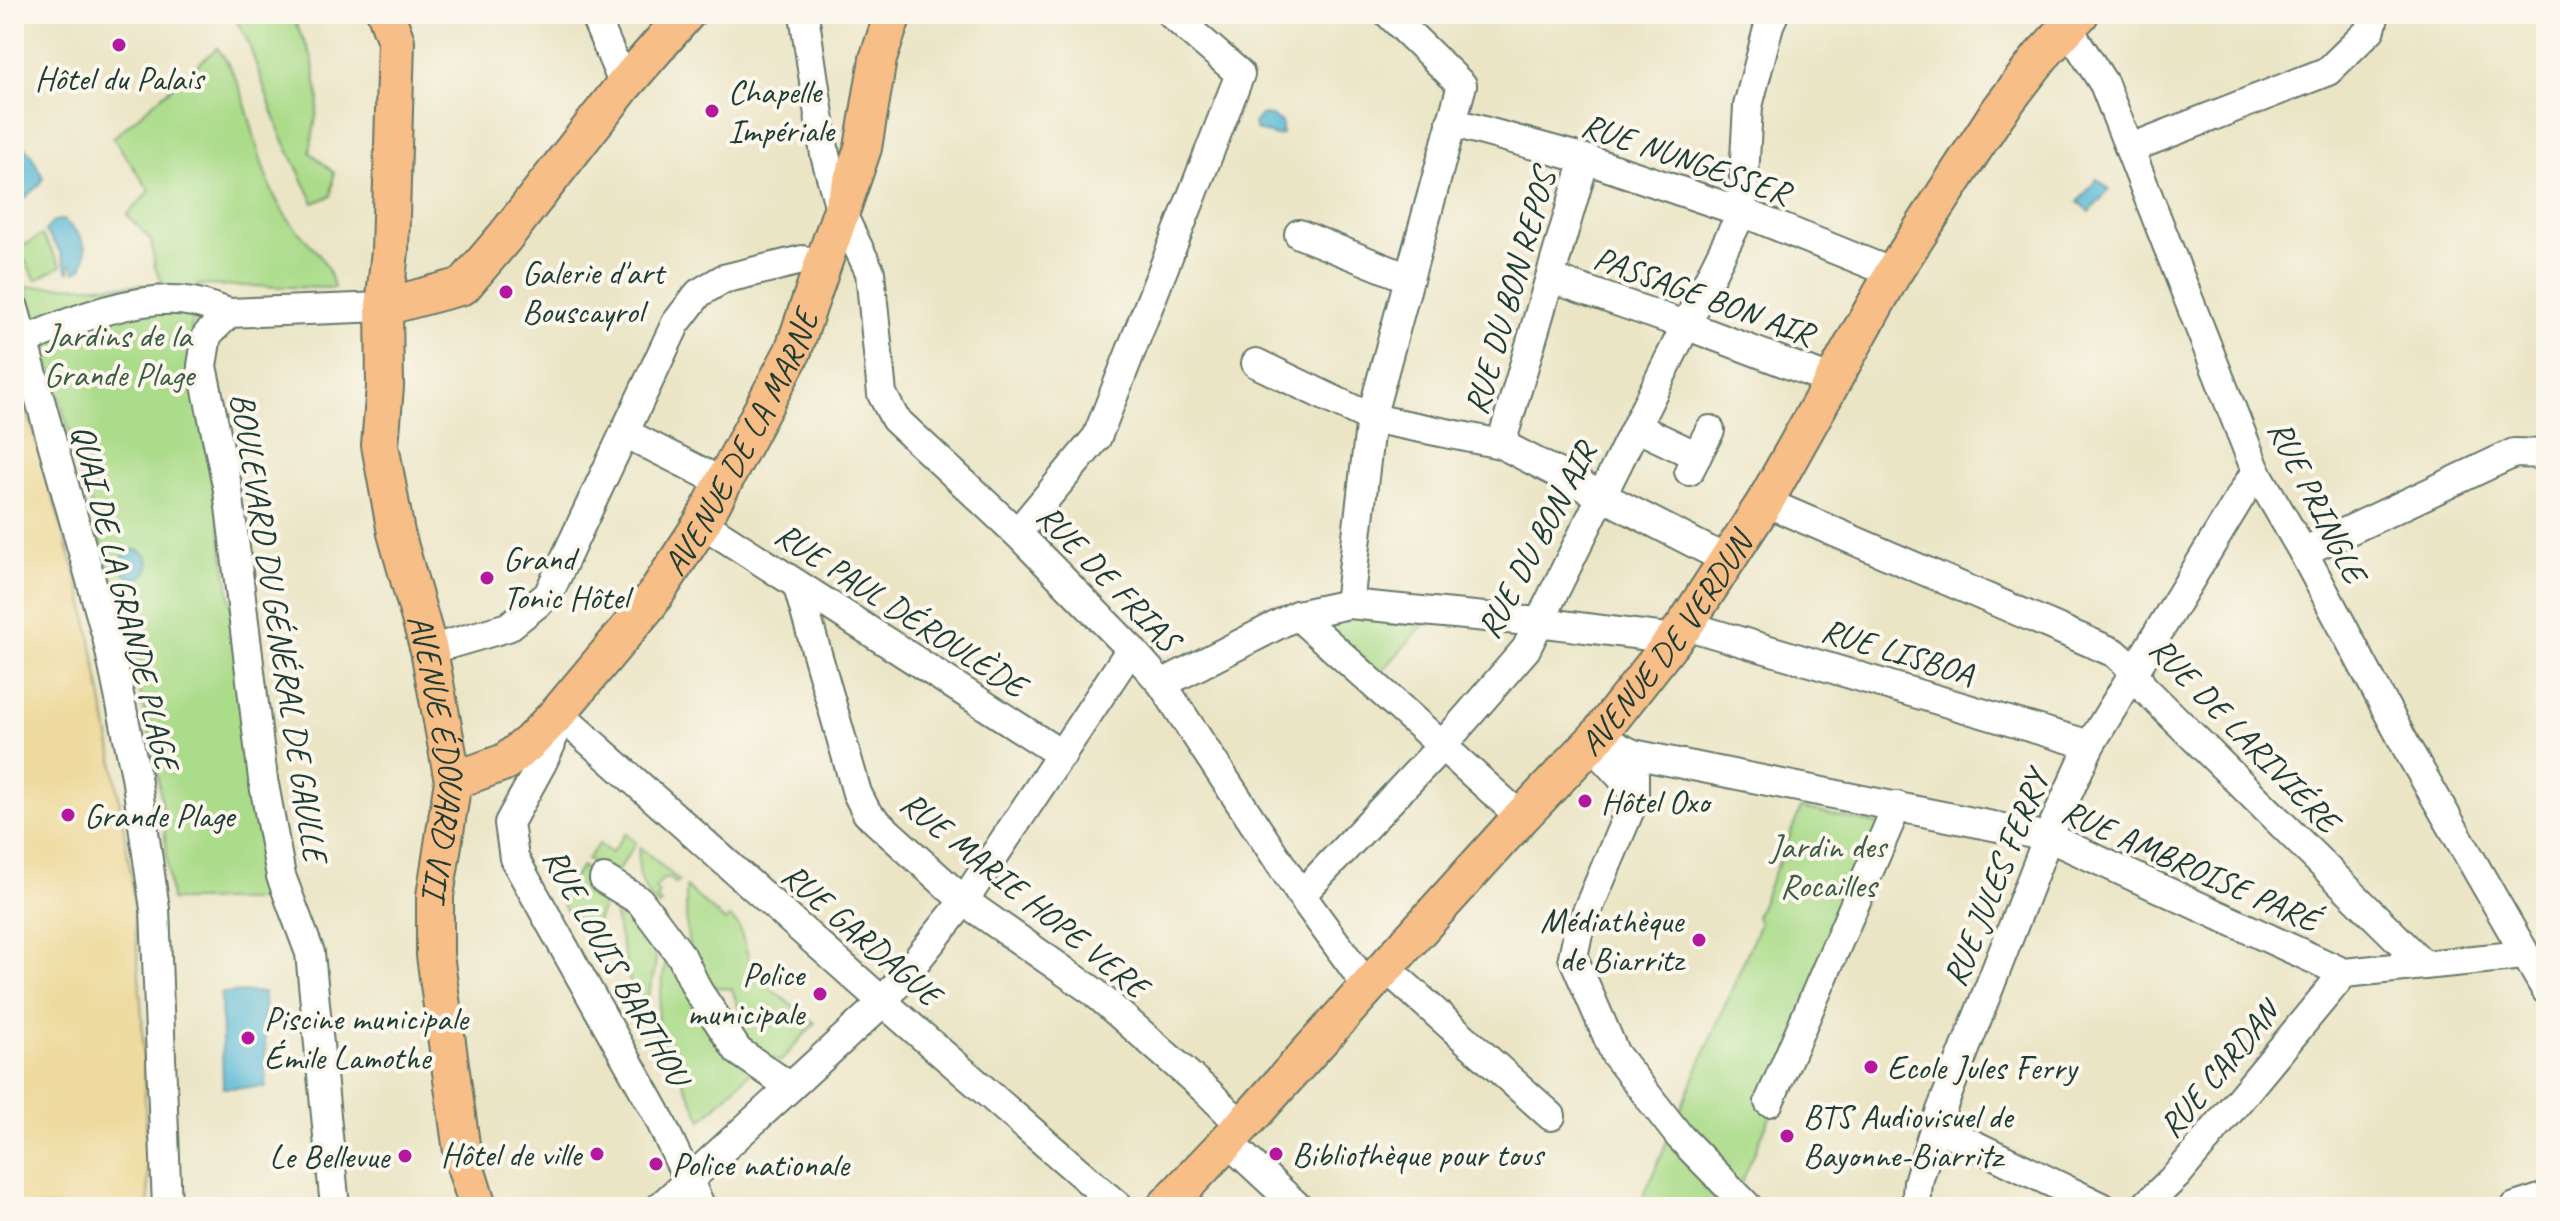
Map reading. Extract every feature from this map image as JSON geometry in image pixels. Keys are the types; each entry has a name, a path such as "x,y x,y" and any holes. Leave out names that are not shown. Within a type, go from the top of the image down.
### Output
{"main road":[{"name":"AVENUE ÉDOUARD VII","path":"386,14 396,41 390,251 384,307 385,387 380,445 396,533 429,650 453,781 435,896 435,955 463,1159 478,1207"},
{"path":"384,307 463,286 624,85 686,14"},
{"name":"AVENUE DE LA MARNE","path":"453,781 505,762 558,713 649,604 702,523 793,351 863,148 878,59 893,14"},
{"name":"AVENUE DE VERDUN","path":"1165,1207 1597,737 1680,632 1765,502 1893,273 1996,115 2069,18"}],"street":[{"path":"594,14 624,85"},
{"name":"RUE DE FRIAS","path":"804,14 825,155 841,212 870,272 882,394 895,419 1017,533 1162,684 1301,895 1376,977 1551,1116"},
{"path":"1017,533 1097,437 1240,74 1171,14"},
{"path":"1742,212 1748,106 1774,14"},
{"path":"2131,148 2328,71 2371,29 2375,14"},
{"name":"RUE PRINGLE","path":"2069,18 2104,84 2131,148 2256,471 2303,552 2407,748 2524,955 2545,986"},
{"path":"1349,604 1371,418 1462,85 1405,20"},
{"name":"RUE NUNGESSER","path":"1451,122 1585,159 1742,212 1893,273"},
{"name":"RUE DU BON REPOS","path":"1501,444 1585,159"},
{"name":"RUE DU BON AIR","path":"1301,895 1441,747 1526,649 1742,212"},
{"path":"1299,234 1408,278"},
{"path":"429,650 508,627 548,595 676,323 699,293 723,279 802,260 822,265"},
{"name":"PASSAGE BON AIR","path":"1550,278 1833,381"},
{"path":"24,341 90,315 155,301 191,301 229,313 384,307"},
{"name":"QUAI DE LA GRANDE PLAGE","path":"14,308 107,637 136,776 155,909 167,1207"},
{"name":"BOULEVARD DU GÉNÉRAL DE GAULLE","path":"229,313 207,335 202,366 228,490 263,779 281,876 310,953 335,1207"},
{"path":"1256,363 1371,418 1501,444 1727,560"},
{"path":"1636,427 1693,464 1710,430"},
{"path":"625,433 724,483"},
{"path":"2303,552 2514,453 2546,454"},
{"name":"RUE JULES FERRY","path":"1916,1207 1918,1182 1935,1126 2048,837 2090,745 2256,471"},
{"name":"RUE DE LARIVIÉRE","path":"1765,502 2115,653 2134,670 2142,686 2424,965"},
{"name":"RUE PAUL DÉROULÈDE","path":"702,523 1062,755"},
{"name":"RUE MARIE HOPE VERE","path":"798,587 857,793 867,813 964,901 1094,992 1209,1093 1234,1134 1298,1207"},
{"name":"RUE LISBOA","path":"1162,684 1297,615 1349,604 1680,632 2090,745"},
{"path":"1297,615 1521,817"},
{"path":"660,1207 883,1002 964,901 1131,649"},
{"name":"RUE GARDAGUE","path":"558,713 1119,1207"},
{"name":"RUE LOUIS BARTHOU","path":"558,713 551,744 509,823 514,858 656,1112 701,1207"},
{"path":"1597,737 1597,751 1634,791"},
{"name":"RUE AMBROISE PARÉ","path":"1597,737 1633,754 2048,837 2344,973 2524,955"},
{"path":"1633,754 1634,800 1578,933 1573,957 1615,1054 1734,1201"},
{"path":"1769,1102 1897,806"},
{"path":"604,879 640,901 682,957 698,991 738,1051 789,1086"},
{"name":"RUE CARDAN","path":"2144,1207 2177,1175 2344,973"},
{"path":"1935,1126 2102,1207"},
{"path":"2515,1207 2546,1197"}],"green space":[{"path":"233,14 291,14 312,57 319,100 310,152 334,173 331,196 314,203 281,135 248,42"},
{"name":"Jardins de la Grande Plage","path":"217,48 239,86 273,193 291,223 326,265 334,288 198,285 188,352 216,503 275,900 171,900 158,779 131,654 26,287 164,285 155,268 151,240 127,215 150,191 113,138"},
{"path":"42,235 61,266 36,280 18,249"},
{"path":"1336,615 1425,623 1379,675 1324,624"},
{"name":"Jardin des Rocailles","path":"1801,808 1895,828 1731,1207 1639,1207 1760,923 1756,917"},
{"path":"626,833 636,843 615,872 599,868 587,859 599,844 611,853"},
{"path":"640,847 679,881 675,884 671,879 663,879 655,889 659,894 657,899 662,903 659,906 648,895 641,880 638,863"},
{"path":"582,866 600,885 603,898 599,917 589,934 578,927 555,894 564,883 565,890 572,890 574,885 571,881"},
{"path":"686,887 725,921 730,917 739,926 754,976 815,1023 780,1062 755,1049 728,1021 741,1015 732,989 707,986 699,974 688,939"},
{"path":"611,898 639,913 652,935 655,968 645,1003 632,991"},
{"path":"668,958 755,1068 702,1120 658,1040 656,1029"}],"sand":[{"name":"Grande Plage","path":"14,367 83,599 111,747 132,882 142,1017 149,1207 14,1207"}],"water":[{"path":"1261,115 1271,116 1282,123 1282,134 1276,136 1256,130 1254,123"},
{"path":"14,134 31,154 43,178 17,205 14,205"},
{"path":"2097,179 2109,189 2090,212 2078,202"},
{"path":"63,220 75,230 85,247 82,268 75,272 73,265 69,265 68,272 60,251 45,231 54,221"},
{"path":"135,550 145,554 149,564 145,574 135,578 125,574 121,564 125,554"},
{"path":"264,992 266,1087 223,1088 221,993"}],"place":[{"name":"Hôtel du Palais","path":"119,45"},
{"name":"Chapelle Impériale","path":"712,111"},
{"name":"Galerie d'art Bouscayrol","path":"506,292"},
{"name":"Grand Tonic Hôtel","path":"487,578"},
{"name":"Hôtel Oxo","path":"1585,801"},
{"name":"Grande Plage","path":"68,815"},
{"name":"Médiathèque de Biarritz","path":"1699,940"},
{"name":"Police municipale","path":"820,994"},
{"name":"Piscine municipale Émile Lamothe","path":"248,1038"},
{"name":"Ecole Jules Ferry","path":"1871,1067"},
{"name":"BTS Audiovisuel de Bayonne-Biarritz","path":"1787,1136"},
{"name":"Hôtel de ville","path":"597,1154"},
{"name":"Bibliothèque pour tous","path":"1276,1154"},
{"name":"Le Bellevue","path":"405,1156"},
{"name":"Police nationale","path":"656,1164"}]}
